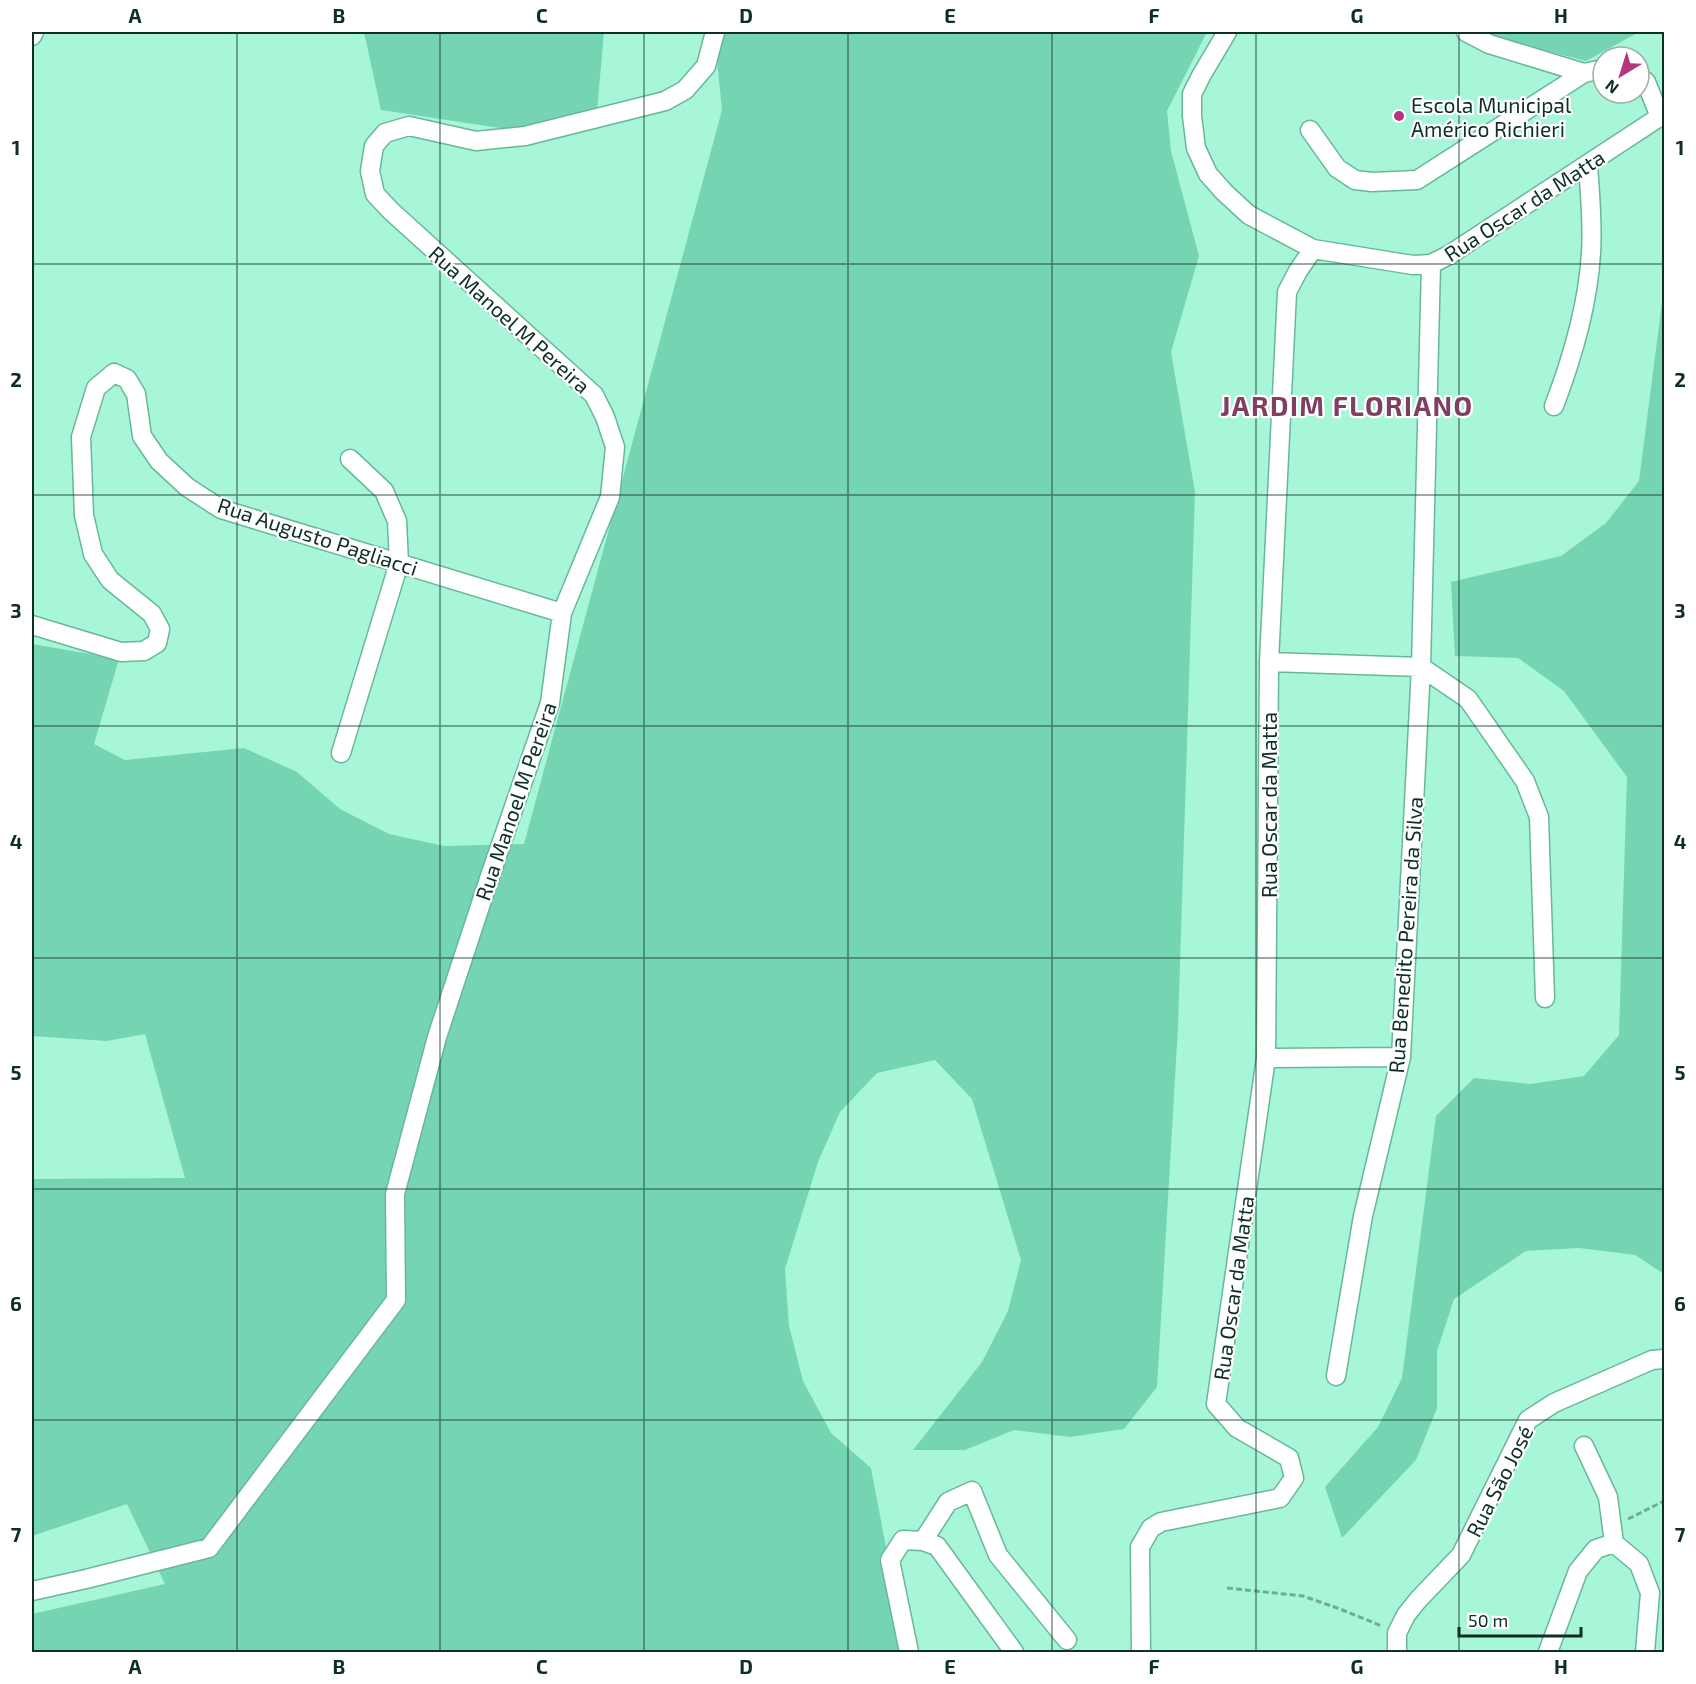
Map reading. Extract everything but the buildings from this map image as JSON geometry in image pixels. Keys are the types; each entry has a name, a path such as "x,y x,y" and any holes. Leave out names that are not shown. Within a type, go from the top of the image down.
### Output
{"street":[{"path":"32,36 34,32"},
{"name":"Rua Manoel M Pereira","path":"32,1591 209,1548 396,1300 395,1194 437,1037 550,703 562,613 610,497 615,447 605,417 594,395 375,194 370,171 374,146 385,133 409,126 477,141 525,136 665,100 685,90 706,66 715,32"},
{"path":"1227,32 1192,94 1196,148 1208,174 1249,215 1313,249"},
{"path":"1466,32 1489,44 1584,73"},
{"path":"1310,130 1337,168 1355,180 1372,182 1417,180 1584,73 1591,72"},
{"name":"Rua Oscar da Matta","path":"1141,1653 1140,1547 1151,1528 1161,1522 1280,1498 1294,1478 1289,1458 1237,1428 1216,1404 1266,1058 1269,662 1287,292 1313,249 1413,265 1431,264 1449,255 1662,115 1651,92"},
{"path":"1554,406 1567,373 1580,325 1591,253 1588,165"},
{"name":"Rua Benedito Pereira da Silva","path":"1336,1376 1363,1216 1401,1057 1421,667 1431,264"},
{"name":"Rua Augusto Pagliacci","path":"32,625 121,652 144,651 157,643 160,629 152,614 110,580 93,554 84,515 81,436 96,388 114,373 127,379 136,394 142,436 159,461 187,487 221,509 562,613"},
{"path":"341,753 399,563 397,521 384,491 350,459"},
{"path":"1269,662 1421,667 1468,699 1525,781 1539,817 1545,998"},
{"path":"1266,1058 1401,1057"},
{"name":"Rua São José","path":"1397,1633 1406,1615 1418,1600 1461,1555 1528,1420 1554,1402 1658,1360"},
{"path":"1584,1446 1608,1497 1612,1536 1639,1564 1650,1593 1645,1653"},
{"path":"923,1541 948,1502 972,1491 998,1555 1066,1640"},
{"path":"1548,1653 1578,1571 1596,1549 1612,1536"},
{"path":"909,1653 890,1560 903,1540 923,1541 937,1546 1014,1653"},
{"path":"1397,1633 1397,1653"}],"path":[{"path":"1612,1536 1665,1501"},
{"path":"1227,1588 1303,1596 1397,1633"}],"green space":[{"path":"364,32 604,32 597,111 526,132 381,110"},
{"path":"714,32 1207,32 1167,111 1171,151 1199,256 1171,352 1195,492 1178,1027 1157,1387 1124,1429 1070,1437 1014,1430 965,1450 913,1450 982,1362 1008,1311 1021,1260 972,1099 935,1060 877,1073 840,1112 818,1162 785,1269 789,1326 803,1381 831,1433 871,1468 906,1652 32,1652 32,1614 165,1584 127,1504 32,1536 32,1179 185,1178 145,1034 107,1041 32,1036 32,644 119,659 94,744 125,760 244,748 297,772 340,809 389,834 444,846 524,844 722,110"},
{"path":"1482,32 1639,32 1615,45 1591,45 1591,58 1586,61 1488,36"},
{"path":"1664,287 1664,1274 1635,1255 1579,1248 1526,1251 1454,1299 1437,1351 1437,1408 1416,1460 1342,1538 1325,1487 1378,1427 1402,1378 1436,1116 1474,1078 1530,1084 1584,1076 1619,1035 1627,777 1564,691 1518,658 1455,656 1451,582 1561,556 1606,523 1639,481"}],"place":[{"name":"Escola Municipal Américo Richieri","path":"1399,116"}],"district":[{"name":"JARDIM FLORIANO","path":"1347,405"}]}
